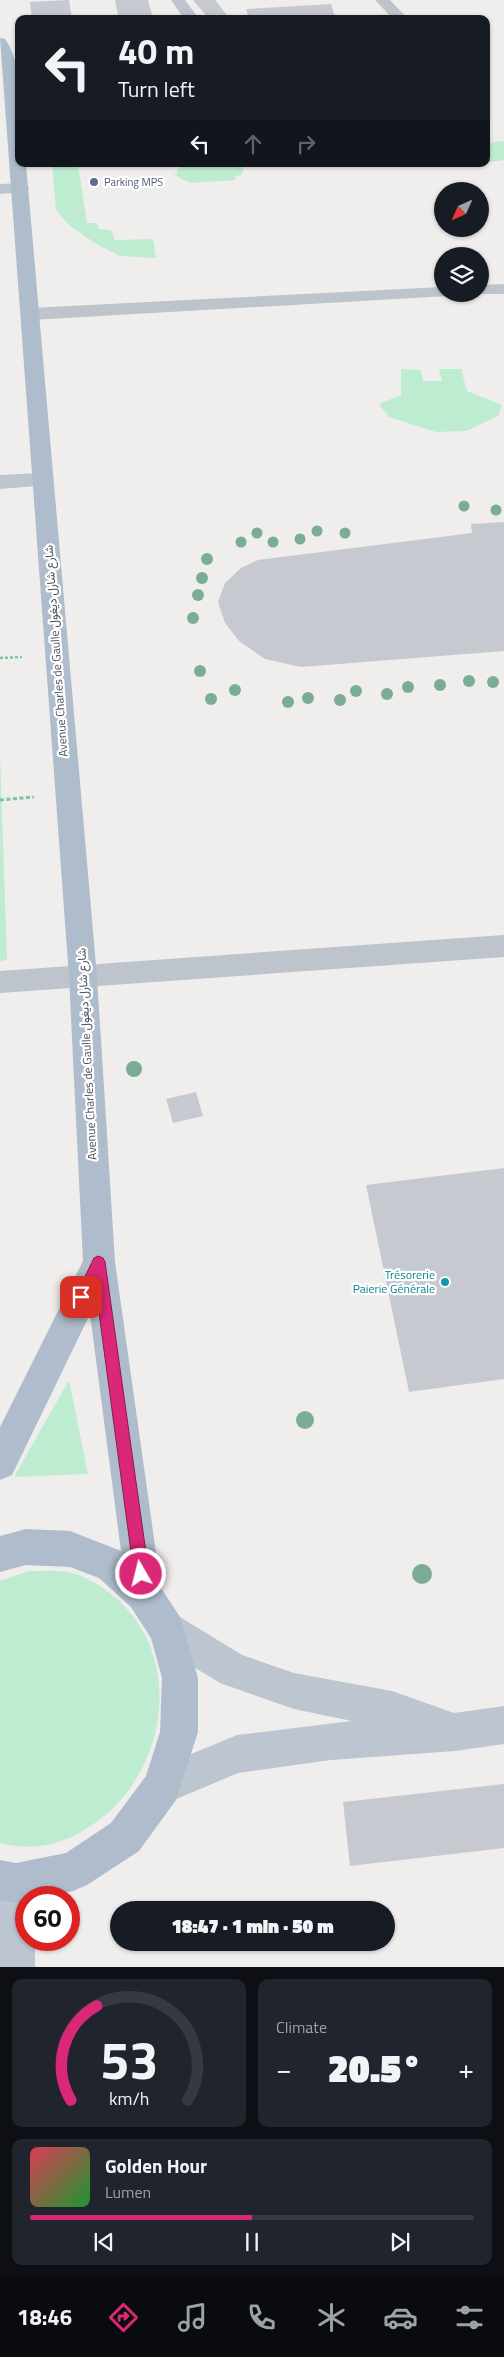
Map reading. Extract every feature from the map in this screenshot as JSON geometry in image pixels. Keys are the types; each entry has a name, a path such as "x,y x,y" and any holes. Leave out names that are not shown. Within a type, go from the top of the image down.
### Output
{"main road":[{"name":"Avenue Charles de Gaulle شارع شارل ديغول","path":"0,42 14,60 15,78"},
{"name":"Avenue Charles de Gaulle شارع شارل ديغول","path":"20,167 42,480 83,977 98,1262 144,1594"},
{"path":"0,189 21,188"},
{"path":"0,482 42,480"},
{"name":"Avenue Charles de Gaulle شارع شارل ديغول","path":"0,1463 98,1262"},
{"path":"0,1554 26,1547 70,1549 111,1565 144,1594 167,1630 180,1678 179,1732 162,1786 125,1837 73,1871 8,1882 14,1967"},
{"path":"167,1630 233,1670 294,1691 392,1710 455,1732"},
{"path":"162,1786 237,1754 331,1741 455,1732 504,1725"}],"street":[{"path":"178,0 189,15"},
{"path":"382,0 396,15"},
{"path":"489,290 504,289"},
{"path":"31,314 434,292"},
{"path":"0,982 504,946"}],"green space":[{"path":"504,141 504,160 490,162 490,143"},
{"path":"52,167 78,167 87,223 97,223 99,229 111,230 115,240 153,239 156,258 120,256 96,244 69,225 56,210"},
{"path":"182,167 242,167 244,169 241,175 235,176 236,180 190,183 174,175 178,173 177,170"},
{"path":"401,369 421,370 423,381 442,381 439,369 461,369 467,391 502,405 498,416 466,431 436,432 389,417 379,404 401,395"},
{"path":"0,752 7,960 0,961"},
{"path":"69,1380 88,1474 14,1477"},
{"path":"29,1571 58,1571 74,1574 94,1582 117,1599 139,1625 153,1655 159,1687 158,1720 149,1752 134,1782 113,1808 76,1835 55,1843 23,1847 0,1843 0,1581"}],"building":[{"path":"69,0 71,15 32,15 30,2"},
{"path":"115,0 148,0 152,15 118,15"},
{"path":"193,0 215,0 227,15 206,15"},
{"path":"331,4 334,15 248,15 246,9"},
{"path":"504,522 504,651 301,667 265,659 239,641 225,623 218,602 225,583 241,568 258,560 472,533 471,524"},
{"path":"196,1092 203,1116 173,1123 166,1099"},
{"name":"Trésorerie Paierie Générale","path":"504,1168 504,1379 409,1392 366,1185"},
{"path":"504,1784 504,1848 350,1866 343,1802"}],"place":[{"name":"Parking MPS","path":"94,182"},
{"name":"Trésorerie Paierie Générale","path":"445,1282"}],"route":[{"path":"81,1297 98,1262 141,1574"}]}
